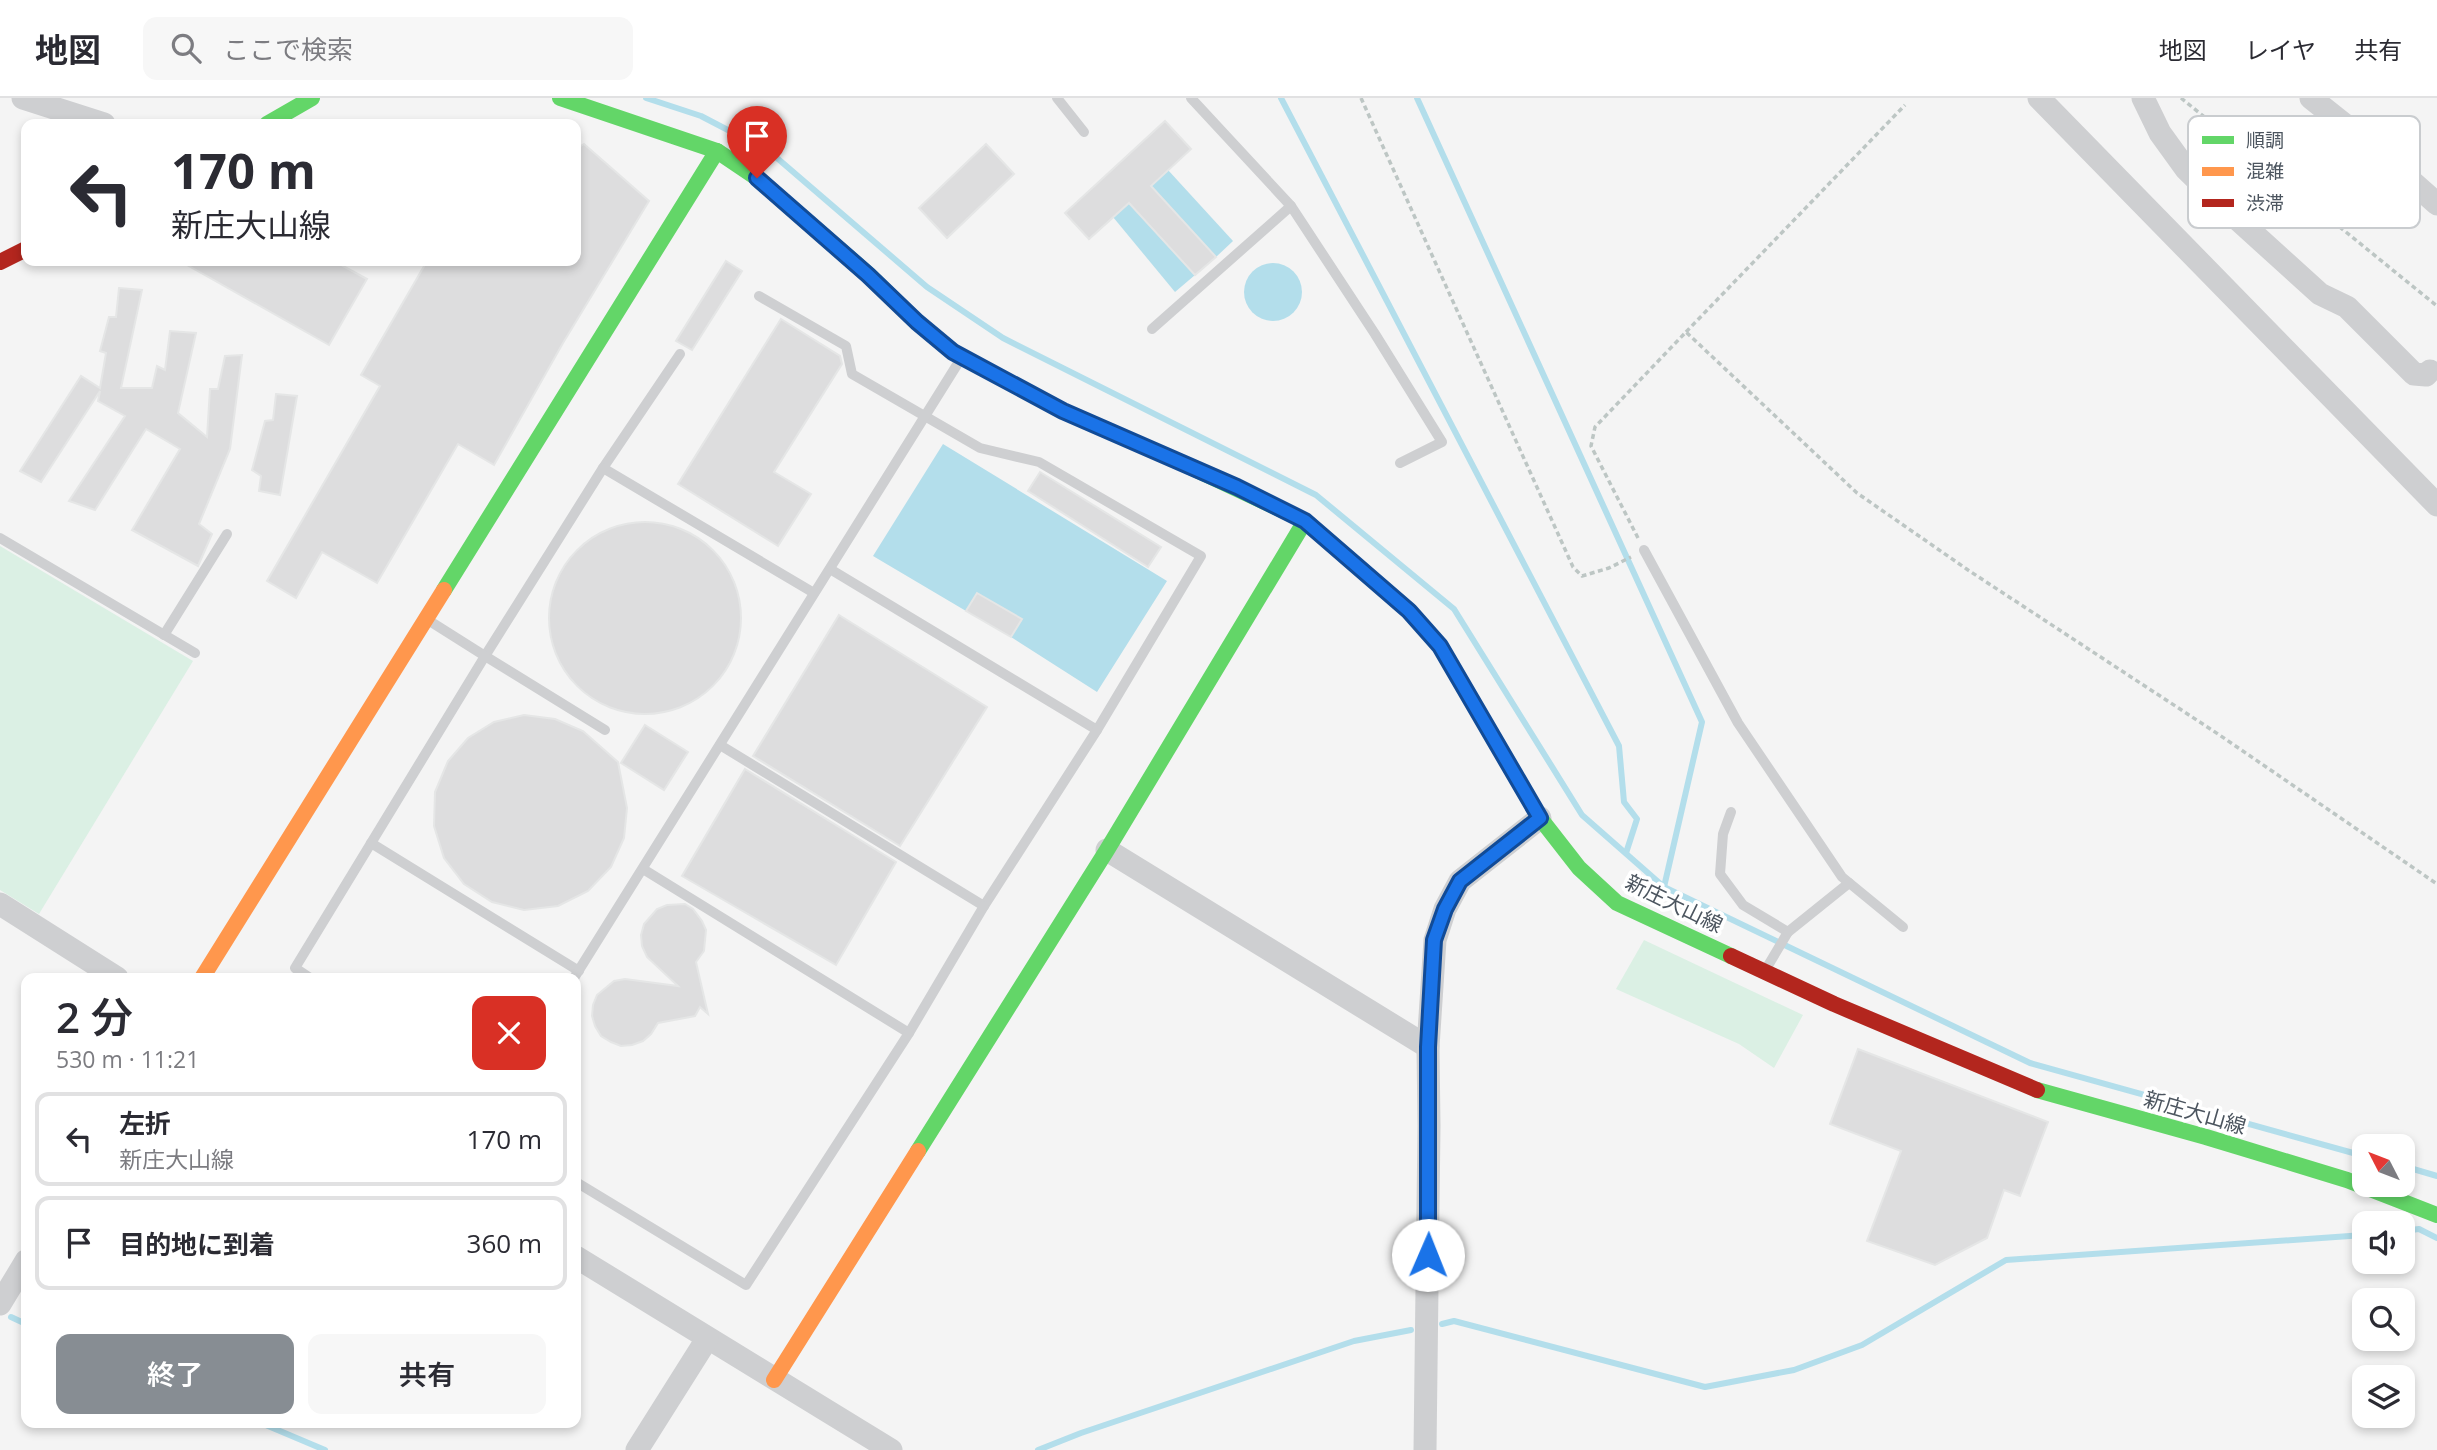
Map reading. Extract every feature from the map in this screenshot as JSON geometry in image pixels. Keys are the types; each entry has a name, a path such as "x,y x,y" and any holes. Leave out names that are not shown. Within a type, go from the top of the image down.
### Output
{"main road":[{"path":"276,119 312,98"},
{"name":"新庄大山線","path":"561,98 717,151 757,178 868,275 917,322 962,357 1063,411 1237,487 1305,521 1409,611 1440,646 1540,818 1579,867 1616,903 1833,1004 2049,1095 2206,1137 2347,1180 2437,1215"},
{"path":"205,973 717,151"},
{"path":"0,262 21,252"},
{"path":"774,1380 1107,850 1305,521"}],"street":[{"path":"23,98 88,119"},
{"path":"2039,98 2437,505"},
{"path":"2143,98 2160,133 2188,171"},
{"path":"2311,98 2334,116"},
{"path":"2420,189 2437,204"},
{"path":"2247,228 2320,294 2347,307 2414,374 2426,375 2430,371"},
{"path":"1425,1450 1428,1047 1434,940 1445,909 1460,881 1540,818"},
{"path":"1107,850 1428,1047"},
{"path":"0,904 109,973"},
{"path":"581,1260 891,1450"},
{"path":"0,1304 21,1269"},
{"path":"637,1450 707,1339"}],"lane":[{"path":"1057,98 1084,132"},
{"path":"1191,98 1291,206 1442,442 1400,463"},
{"path":"1152,329 1291,206"},
{"path":"581,1185 746,1285 909,1033 984,906 1097,730 1201,556 1039,462 980,448 852,374 846,346 759,296"},
{"path":"302,973 295,968 485,656 603,468 680,354"},
{"path":"578,973 962,357"},
{"path":"603,468 814,593"},
{"path":"164,635 227,534"},
{"path":"0,538 195,653"},
{"path":"1644,550 1738,723 1842,877 1903,927"},
{"path":"830,569 1097,730"},
{"path":"426,618 605,730"},
{"path":"720,745 984,906"},
{"path":"1731,812 1723,834 1720,874 1743,905 1788,932"},
{"path":"371,843 574,973"},
{"path":"643,869 909,1033"},
{"path":"1765,972 1788,932 1849,883"}],"path":[{"path":"1361,98 1573,567 1582,576 1609,568 1644,550 1591,446 1595,427 1905,105"},
{"path":"2181,98 2203,116"},
{"path":"2341,228 2437,306"},
{"path":"1686,332 1857,493 2437,884"}],"green space":[{"path":"0,546 193,661 39,914 0,890"},
{"path":"1644,940 1803,1015 1774,1068 1739,1044 1616,989"}],"water":[{"path":"1168,170 1233,241 1216,257 1151,186"},
{"path":"1129,203 1195,275 1175,292 1113,217"},
{"path":"1273,263 1284,265 1297,276 1302,292 1300,303 1289,316 1273,321 1262,319 1249,308 1244,292 1246,281 1257,268"},
{"path":"943,444 1167,581 1097,692 1011,637 1021,620 966,611 873,556"}],"building":[{"path":"1165,121 1191,149 1151,186 1216,257 1195,275 1129,203 1089,239 1065,213"},
{"path":"584,144 649,201 563,343 494,465 458,444 377,583 322,552 296,598 267,581 380,386 361,375 424,266 581,266 581,146"},
{"path":"986,144 1014,174 947,238 919,208"},
{"path":"726,261 742,271 692,350 676,341"},
{"path":"189,266 343,266 367,279 329,345"},
{"path":"119,288 142,290 121,388 152,388 157,366 165,370 170,331 196,333 178,413 207,437 210,389 218,389 225,356 242,355 230,449 199,524 212,534 198,566 132,530 180,449 146,429 95,510 69,501 125,416 98,401 100,391 41,482 20,471 81,376 100,388 106,353 100,351 109,317 116,317"},
{"path":"781,319 840,356 842,364 774,472 811,494 778,546 678,484"},
{"path":"276,394 297,396 280,495 259,491 261,476 252,470 265,421 273,420"},
{"path":"1040,472 1161,547 1148,567 1028,491"},
{"path":"645,522 664,523 682,529 713,550 734,581 740,599 740,637 734,655 713,686 682,707 664,713 645,714 626,713 608,707 577,686 556,655 550,637 549,618 550,599 556,581 577,550 608,529 626,523"},
{"path":"977,593 1022,619 1011,637 966,611"},
{"path":"839,615 987,707 900,846 753,756"},
{"path":"524,715 555,719 583,731 618,762 627,808 624,838 611,867 588,891 558,906 524,910 492,902 464,884 444,858 434,826 435,792 448,761 468,738 494,722"},
{"path":"645,725 688,752 664,790 621,763"},
{"path":"745,769 896,862 836,965 682,876"},
{"path":"685,904 693,909 706,930 704,951 696,962 708,1014 700,1007 695,1016 658,1023 643,1041 621,1046 611,1042 601,1036 592,1016 597,995 614,981 625,979 678,986 647,957 641,935 644,924 657,909 667,905"},
{"path":"1858,1049 2048,1122 2020,1196 2004,1190 1987,1238 1935,1265 1867,1241 1901,1151 1830,1124"}],"waterway":[{"path":"646,98 701,116 770,152 927,287 1003,338 1316,495 1454,609 1582,815 1664,887 2030,1063 2352,1153"},
{"path":"1281,98 1619,746 1624,802 1637,819 1626,853"},
{"path":"1417,98 1702,722 1664,887"},
{"path":"2415,1170 2437,1176"},
{"path":"2415,1230 2437,1238"},
{"path":"1442,1324 1454,1321 1705,1387 1794,1370 1862,1345 2006,1260 2352,1236"},
{"path":"11,1317 21,1322"},
{"path":"1038,1450 1354,1341 1411,1330"},
{"path":"273,1428 325,1450"}],"traffic: fast":[{"path":"276,119 312,98"},
{"path":"560,98 717,151 757,178 953,352 996,375"},
{"path":"444,590 717,151"},
{"path":"1186,465 1305,521 1409,611 1440,646 1540,818 1579,868 1617,903 1731,956"},
{"path":"918,1151 1107,850 1305,521"},
{"path":"2037,1090 2347,1180 2437,1215"}],"traffic: slow":[{"path":"996,375 1063,411 1186,465"},
{"path":"205,973 444,590"},
{"path":"774,1380 918,1151"}],"traffic: jam":[{"path":"0,262 21,252"},
{"path":"1731,956 1834,1004 2037,1090"}],"route":[{"path":"757,178 953,352 1063,411 1237,487 1305,521 1409,611 1440,646 1540,818 1460,881 1445,909 1434,940 1428,1047 1428,1255"}]}
